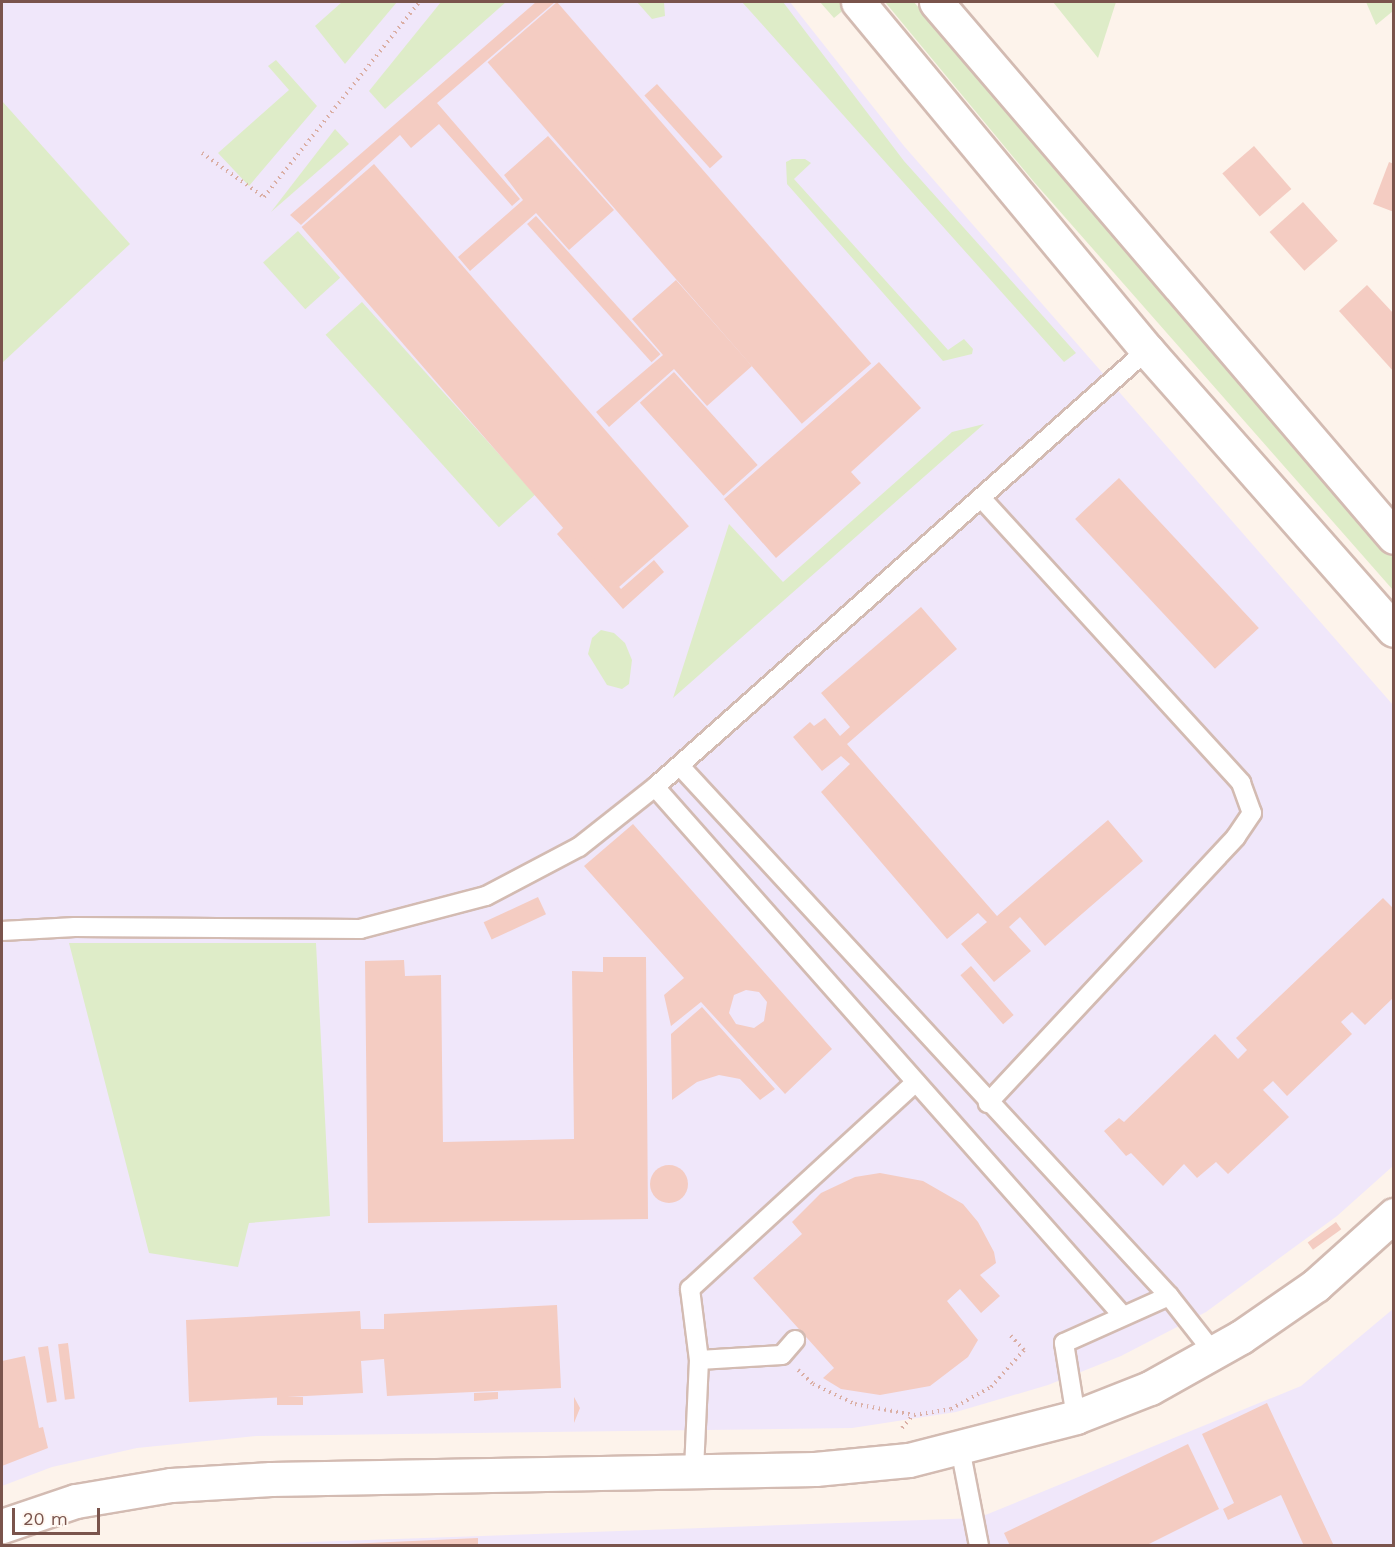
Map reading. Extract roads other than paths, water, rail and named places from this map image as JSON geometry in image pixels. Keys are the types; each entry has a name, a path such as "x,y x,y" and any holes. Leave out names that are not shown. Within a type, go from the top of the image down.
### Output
{"street":[{"path":"858,2 1147,350 1394,630"},
{"path":"936,2 1394,537"},
{"path":"2,1526 76,1501 171,1485 271,1479 694,1470 815,1470 909,1460 1076,1417 1150,1388 1213,1352 1316,1285 1394,1215"}],"lane":[{"path":"2,931 75,927 360,929 486,896 579,846 655,787 983,500 1147,350"},
{"path":"983,500 1241,783 1252,813 1236,837 988,1103"},
{"path":"680,766 988,1103 1169,1296 1213,1352"},
{"path":"655,787 1123,1316"},
{"path":"694,1470 699,1360 690,1289 916,1082"},
{"path":"1076,1417 1064,1343 1169,1296"},
{"path":"699,1360 782,1355 795,1340"},
{"path":"960,1448 979,1545"}]}
